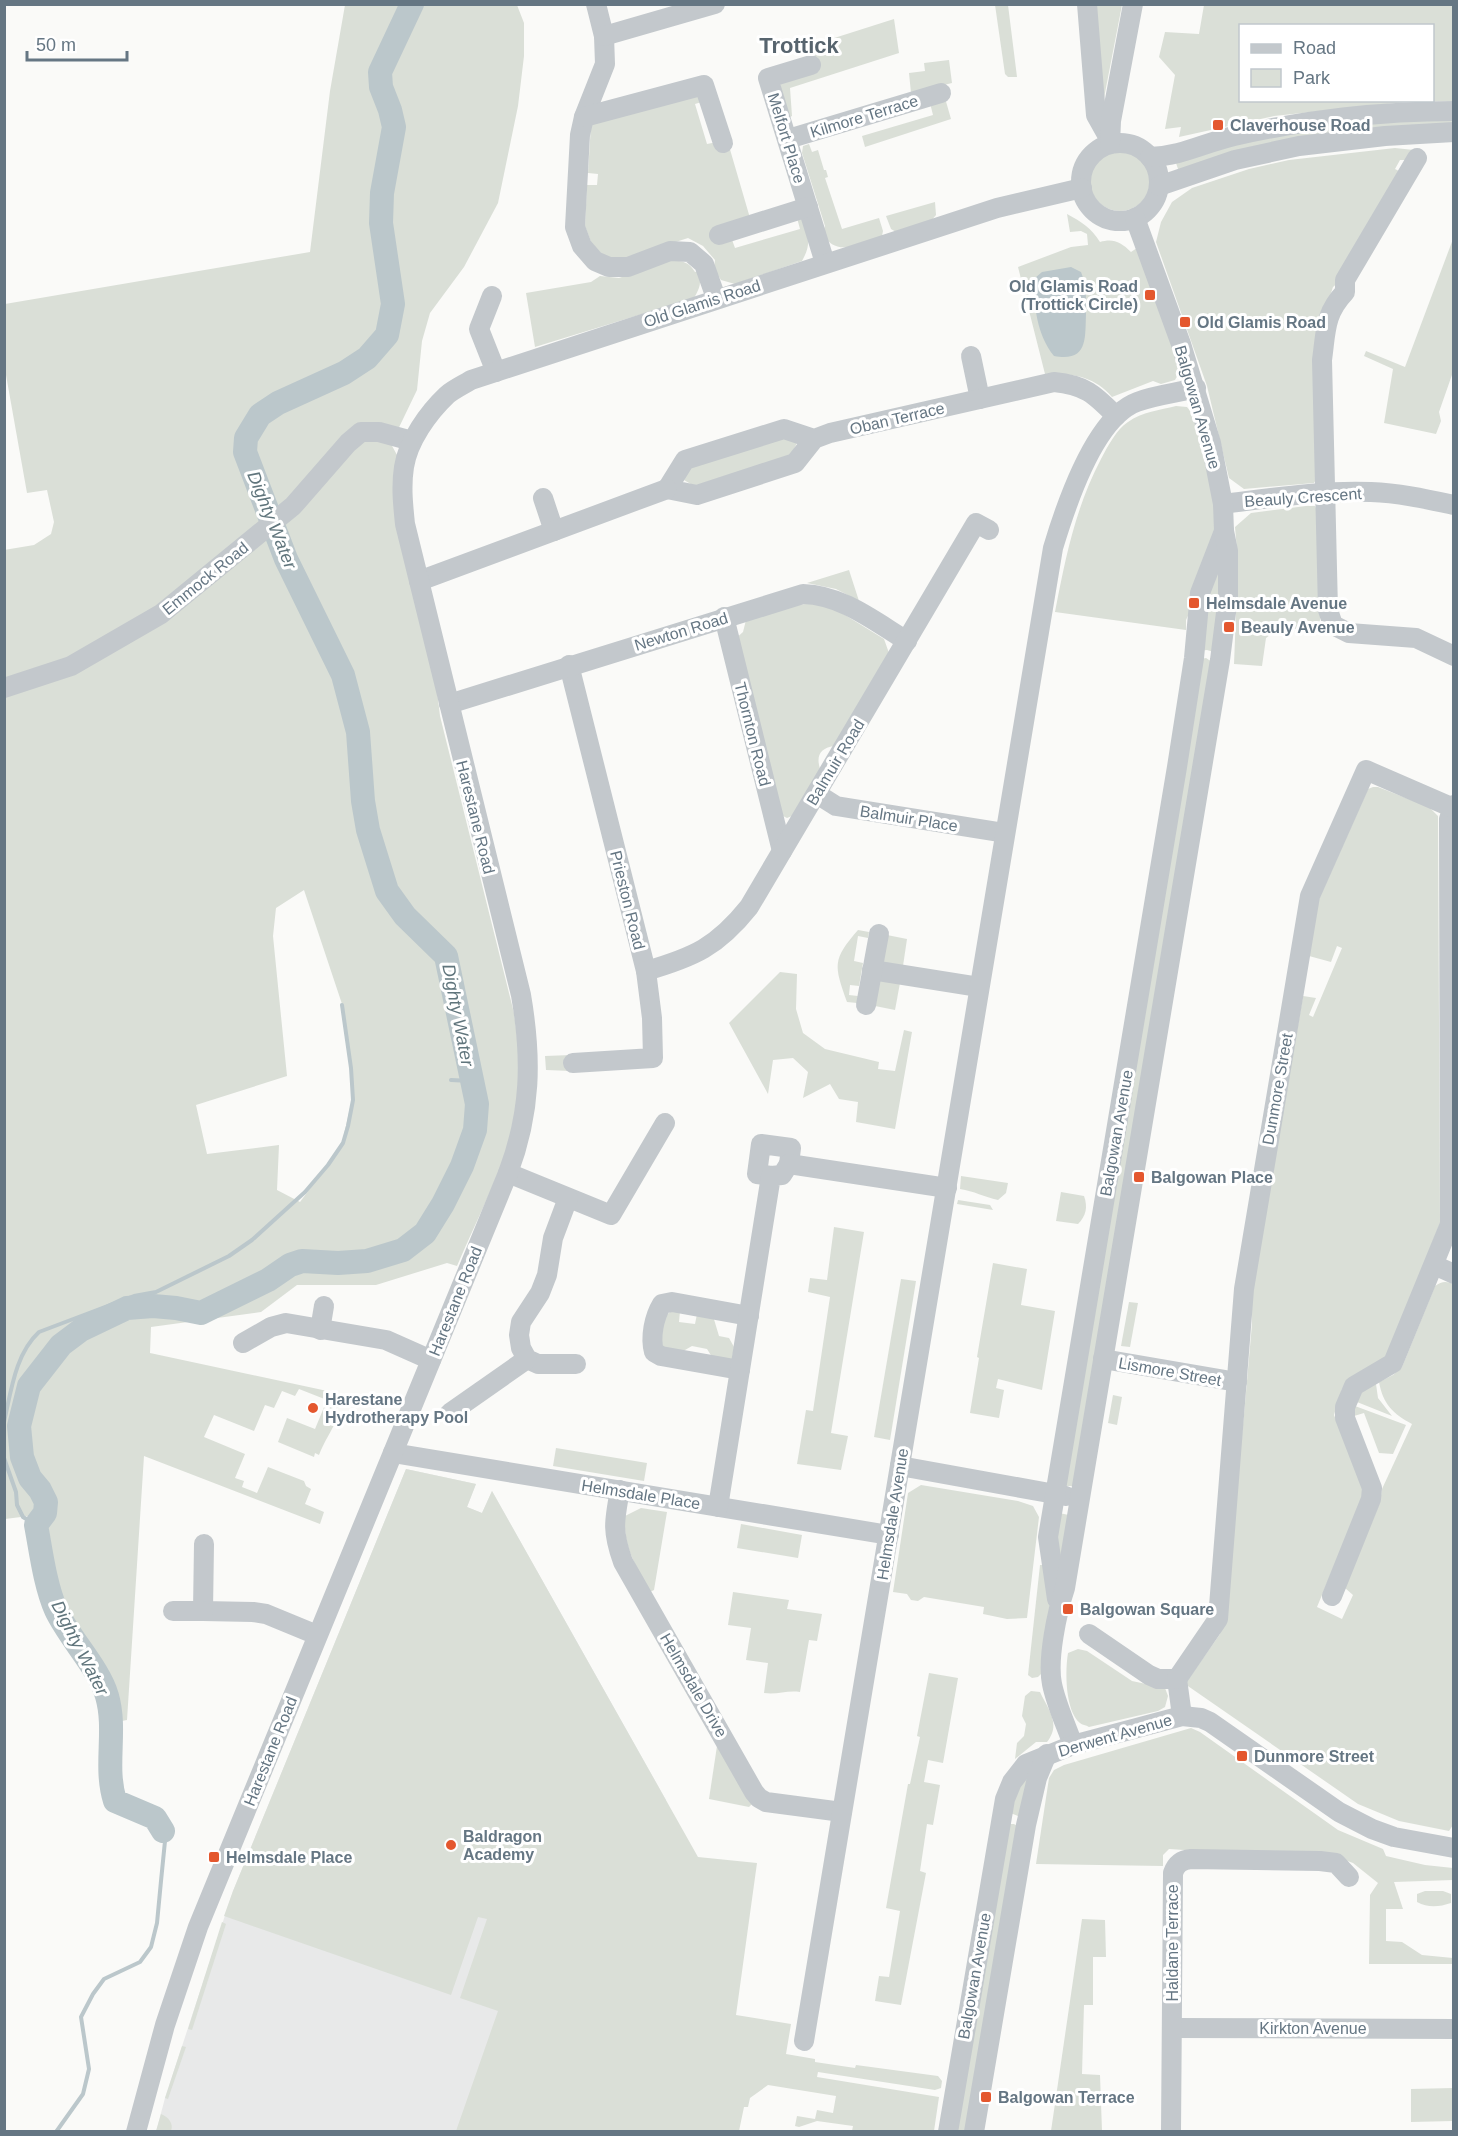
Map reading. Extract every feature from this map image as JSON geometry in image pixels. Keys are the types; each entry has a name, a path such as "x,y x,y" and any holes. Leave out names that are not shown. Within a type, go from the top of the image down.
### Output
{"street":[{"path":"596,4 603,36 605,64 584,117 580,135 575,227 582,246 595,261 609,267 628,267 670,251 690,252 704,264 716,298"},
{"path":"603,36 715,4"},
{"path":"1087,4 1096,115 1110,142"},
{"path":"1110,142 1111,122 1133,4"},
{"name":"Melfort Place","path":"811,65 768,78 825,263"},
{"path":"584,117 704,85 723,142"},
{"name":"Kilmore Terrace","path":"788,139 941,93"},
{"path":"1150,157 1171,156 1233,136 1296,124 1380,115 1454,111"},
{"path":"1159,186 1235,160 1299,147 1385,136 1454,132"},
{"path":"1110,142 1132,144 1150,157 1158,170 1159,186 1156,199 1147,211 1135,218 1122,221 1108,219 1096,213 1087,202 1082,188 1082,175 1086,162 1110,142"},
{"path":"1409,164 1345,280 1345,292 1333,305 1328,322 1322,360 1328,610 1333,625 1349,633 1416,638 1454,656"},
{"name":"Old Glamis Road","path":"412,441 429,415 448,395 471,380 997,208 1082,188"},
{"path":"719,235 808,207"},
{"name":"Balgowan Avenue","path":"1073,1745 1052,1683 1052,1658 1220,660 1228,597 1228,551 1211,443 1196,388 1135,218"},
{"path":"492,296 479,329 496,372"},
{"path":"971,356 980,399"},
{"name":"Oban Terrace","path":"814,439 1054,382 1083,387 1096,395 1116,416"},
{"name":"Helmsdale Avenue","path":"804,2041 1053,548 1064,508 1081,472 1097,440 1116,416 1135,402 1196,388"},
{"path":"419,581 667,489 696,495 795,463 814,439 784,429 685,460 667,489"},
{"name":"Emmock Road","path":"4,688 71,666 161,614 293,506 348,442 361,432 379,432 412,441"},
{"name":"Harestane Road","path":"136,2132 165,2025 198,1927 508,1173 517,1149 526,1112 529,1074 527,1033 521,995 405,524 402,494 404,466 412,441"},
{"name":"Beauly Crescent","path":"1222,504 1324,493 1372,492 1416,497 1454,505"},
{"path":"543,498 554,531"},
{"name":"Balmuir Road","path":"646,971 682,961 700,952 732,929 749,907 817,794 976,523 989,530"},
{"name":"Balgowan Avenue","path":"1059,1607 1048,1537 1194,658 1200,592 1224,531"},
{"name":"Newton Road","path":"449,704 802,594 836,599 907,641"},
{"name":"Thornton Road","path":"724,617 782,851"},
{"path":"1194,658 1207,654 1220,660"},
{"name":"Prieston Road","path":"569,666 646,971 652,1018 653,1058 573,1063"},
{"name":"Dunmore Street","path":"1176,1679 1218,1619 1244,1289 1310,896 1365,770 1452,806"},
{"name":"Balmuir Place","path":"817,794 836,806 1005,833"},
{"path":"1332,1596 1371,1499 1372,1488 1345,1418 1345,1407 1354,1386 1394,1363 1450,1224 1449,819 1452,806"},
{"path":"866,1005 879,934"},
{"path":"872,970 979,987"},
{"path":"508,1173 611,1215 665,1123"},
{"path":"761,1144 791,1148 789,1164 782,1175 771,1176 757,1174 761,1144"},
{"path":"789,1164 947,1188"},
{"path":"718,1507 771,1176"},
{"path":"568,1198 553,1238 547,1275 540,1293 521,1322 519,1335 520,1348 527,1359 538,1364 576,1364"},
{"path":"1434,1265 1454,1274"},
{"path":"740,1370 662,1356 654,1352 651,1342 657,1312 662,1304 672,1302 749,1316"},
{"path":"320,1330 324,1306"},
{"path":"243,1343 255,1335 286,1323 386,1340 431,1360"},
{"path":"450,1413 527,1359"},
{"name":"Lismore Street","path":"1103,1359 1237,1382"},
{"name":"Helmsdale Place","path":"393,1453 889,1535"},
{"path":"900,1466 1080,1498"},
{"name":"Helmsdale Drive","path":"620,1490 615,1540 623,1562 754,1792 766,1802 842,1812"},
{"path":"203,1611 204,1544"},
{"path":"173,1611 266,1614 317,1635"},
{"path":"1089,1634 1149,1676 1158,1679 1176,1679"},
{"name":"Derwent Avenue","path":"1176,1679 1182,1716"},
{"name":"Derwent Avenue","path":"1047,1754 1182,1716 1201,1718 1339,1812 1372,1829 1394,1837 1454,1848"},
{"name":"Balgowan Avenue","path":"948,2132 1005,1799 1012,1782 1026,1764 1047,1754"},
{"name":"Balgowan Avenue","path":"975,2132 1026,1825 1036,1778 1047,1754"},
{"path":"1000,1821 1013,1819 1026,1825"},
{"name":"Haldane Terrace","path":"1172,2132 1173,1873 1175,1866 1183,1860 1191,1859 1320,1861 1336,1863 1349,1877"},
{"name":"Kirkton Avenue","path":"1172,2028 1454,2029"}],"shaded area":[{"path":"1071,267 1081,272 1086,293 1084,340 1079,352 1065,357 1054,356 1048,348 1037,319 1035,278 1042,272"},
{"name":"Baldragon Academy","path":"406,1469 476,1484 467,1507 482,1513 492,1491 666,1800 550,2131 156,2132 233,1891"}],"green space":[{"path":"345,5 517,5 524,23 524,56 518,106 498,203 464,267 430,313 422,341 417,390 391,444 397,455 440,716 514,1013 519,1056 516,1115 501,1164 457,1266 447,1263 376,1285 297,1285 261,1312 151,1327 150,1353 346,1395 342,1406 337,1408 335,1414 337,1419 319,1455 315,1453 314,1457 278,1442 287,1418 315,1429 327,1400 299,1389 295,1396 282,1391 274,1408 265,1405 254,1431 214,1415 204,1437 245,1454 235,1478 244,1481 242,1487 257,1493 268,1467 304,1481 311,1489 305,1504 324,1512 320,1524 144,1456 127,1720 111,1723 107,1695 55,1608 45,1514 5,1519 4,550 34,545 51,534 54,522 47,490 27,493 5,374 5,304 310,252 330,91","holes":["304,890 343,1007 354,1091 341,1147 300,1202 277,1190 279,1145 207,1154 196,1105 287,1076 273,936 276,908"]},
{"path":"995,5 1008,5 1017,77 1008,77 1005,74"},
{"path":"1092,5 1122,5 1104,98"},
{"path":"1204,5 1453,5 1453,101 1434,101 1434,24 1239,24 1239,102 1406,102 1274,116 1179,137 1181,127 1165,129 1175,75 1159,57 1165,32 1199,34"},
{"path":"894,19 899,53 790,88 792,116 788,118 780,84 810,59 806,47"},
{"path":"949,60 952,83 911,93 909,73 925,71 924,63"},
{"path":"693,92 705,101 695,104 707,144 717,142 729,146 750,218 731,237 735,248 800,229 797,218 802,219 808,240 802,261 735,284 721,280 714,269 715,260 703,246 688,238 620,260 602,255 591,242 585,226 587,185 597,185 598,174 588,173 591,124"},
{"path":"945,98 951,119 865,147 862,136 933,115 930,103"},
{"path":"1453,117 1453,126 1179,172 1176,163 1234,143 1295,132 1408,118"},
{"path":"809,144 812,152 818,150 824,170 826,170 828,177 825,178 842,229 879,218 883,231 882,236 849,247 834,245 828,241 823,233 825,226 802,153 803,146"},
{"path":"1395,148 1414,150 1405,160 1400,160 1395,169 1399,171 1340,281 1333,287 1322,320 1319,474 1314,483 1244,489 1229,478 1207,386 1156,242 1161,222 1172,202 1192,188 1249,169 1289,160"},
{"path":"1120,151 1137,156 1145,164 1150,181 1145,198 1137,206 1120,211 1103,206 1095,198 1090,181 1095,164 1103,156"},
{"path":"935,202 936,215 931,221 896,232 891,229 886,216"},
{"path":"1067,214 1086,226 1100,242 1109,240 1117,242 1131,252 1137,248 1179,366 1179,373 1175,380 1161,384 1153,381 1112,397 1098,384 1082,377 1045,374 1018,267 1071,247 1088,245 1087,234 1081,231 1070,232"},
{"path":"1453,239 1453,372 1439,412 1441,421 1436,434 1384,423 1393,369 1364,356 1366,351 1405,367"},
{"path":"671,260 685,263 695,272 698,271 700,285 694,298 535,347 526,293 591,282 600,276 619,278"},
{"path":"1176,406 1187,407 1194,416 1197,415 1218,515 1215,543 1186,620 1186,630 1055,612 1068,552 1084,496 1109,444 1120,429 1133,419"},
{"path":"786,437 797,443 791,455 694,486 684,480 688,468"},
{"path":"1315,506 1319,514 1322,597 1319,630 1279,628 1266,638 1262,666 1234,664 1238,562 1235,527 1251,513"},
{"path":"1220,551 1217,653 1207,650 1198,651 1201,622"},
{"path":"849,570 859,601 836,589 807,583"},
{"path":"815,603 832,607 884,639 889,653 834,746 820,753 820,769 792,816 787,818 783,816 734,640 743,632 746,620 797,605"},
{"path":"1206,658 1212,662 1073,1486 1066,1486 1201,659"},
{"path":"1373,787 1429,807 1438,816 1440,1223 1386,1359 1348,1380 1342,1389 1334,1415 1363,1488 1362,1499 1317,1607 1342,1619 1353,1595 1345,1588 1380,1502 1382,1489 1412,1424 1390,1408 1379,1382 1402,1367 1435,1286 1444,1282 1454,1284 1453,1825 1449,1831 1399,1821 1358,1804 1185,1684 1220,1634 1244,1415 1252,1324 1252,1294 1303,996 1316,998 1309,1015 1313,1017 1342,948 1337,946 1331,962 1309,956 1319,899 1368,789"},
{"path":"858,930 869,932 868,938 858,936 854,961 863,963 859,986 850,985 849,995 858,996 857,1003 847,1002 838,963 843,949"},
{"path":"887,935 907,939 903,966 883,963"},
{"path":"780,972 797,974 796,1009 803,1033 825,1049 879,1062 878,1069 895,1071 904,1030 912,1032 895,1129 856,1122 858,1102 839,1099 830,1084 803,1098 808,1072 793,1058 773,1060 768,1094 729,1023"},
{"path":"880,979 900,983 895,1010 875,1006"},
{"path":"571,1055 571,1071 546,1070 545,1056"},
{"path":"961,1176 1008,1183 1006,1193 998,1200 960,1189"},
{"path":"1061,1192 1084,1196 1086,1211 1078,1224 1056,1221"},
{"path":"958,1200 990,1205 993,1210 957,1204"},
{"path":"834,1227 864,1232 831,1433 848,1436 841,1470 797,1464 806,1410 813,1411 830,1297 808,1292 810,1278 827,1280"},
{"path":"993,1263 1027,1269 1021,1305 1055,1311 1042,1390 998,1379 996,1388 1004,1390 999,1418 970,1413"},
{"path":"901,1279 916,1281 890,1440 874,1437"},
{"path":"1129,1302 1138,1303 1130,1347 1121,1346"},
{"path":"673,1310 680,1311 679,1322 695,1324 697,1314 713,1316 719,1336 729,1338 734,1347 732,1359 714,1360 707,1349 692,1346 678,1354 661,1347 662,1318"},
{"path":"1376,1384 1378,1398 1392,1416 1357,1402 1362,1390"},
{"path":"1113,1395 1122,1397 1117,1425 1108,1423"},
{"path":"1355,1406 1406,1425 1393,1454 1379,1453 1364,1413 1354,1416"},
{"path":"556,1448 647,1463 644,1481 553,1466"},
{"name":"Baldragon Academy","path":"406,1469 476,1484 467,1507 482,1513 492,1491 698,1857 757,1863 736,2015 791,2024 786,2054 815,2059 815,2062 855,2068 856,2065 938,2076 942,2081 941,2088 935,2090 818,2072 817,2077 939,2097 934,2131 852,2131 853,2126 817,2121 799,2127 795,2126 797,2116 815,2119 817,2110 833,2113 836,2096 768,2085 750,2098 748,2107 744,2107 739,2131 456,2131 498,2011 460,1998 487,1919 478,1917 451,1995 224,1916"},
{"path":"921,1485 1018,1501 1033,1506 1039,1517 1027,1618 1007,1619 983,1614 984,1607 924,1597 918,1601 911,1600 907,1594 893,1592 908,1493"},
{"path":"641,1508 667,1512 654,1590 650,1592 631,1556 626,1538 625,1516"},
{"path":"1059,1513 1069,1515 1063,1583 1055,1517"},
{"path":"741,1524 802,1535 798,1558 737,1548"},
{"path":"1040,1565 1045,1565 1051,1607 1043,1672 1038,1677 1032,1678 1028,1675"},
{"path":"733,1592 789,1600 787,1609 822,1614 817,1641 809,1640 800,1692 764,1693 768,1663 746,1660 751,1628 728,1625"},
{"path":"1078,1649 1087,1651 1132,1681 1165,1688 1168,1696 1165,1707 1158,1711 1089,1727 1081,1724 1071,1709 1066,1669 1068,1653"},
{"path":"929,1673 958,1678 943,1763 928,1760 924,1782 940,1785 933,1825 927,1824 920,1871 926,1873 901,2005 875,2001 879,1976 889,1977 900,1911 886,1908 908,1784 910,1784 920,1737 917,1736"},
{"path":"1031,1691 1040,1692 1050,1711 1053,1729 1047,1742 1036,1742 1015,1759 1017,1743 1024,1736 1026,1724 1022,1716 1025,1696"},
{"path":"1191,1728 1200,1732 1338,1830 1383,1849 1386,1856 1425,1865 1453,1868 1453,1880 1394,1882 1403,1909 1386,1909 1386,1941 1402,1942 1422,1955 1453,1958 1453,1964 1369,1964 1370,1895 1378,1883 1353,1863 1337,1857 1196,1853 1169,1849 1163,1855 1163,1866 1036,1864 1049,1778 1054,1770 1064,1765"},
{"path":"717,1746 752,1804 749,1807 709,1799"},
{"path":"1033,1765 1023,1818 1013,1814 1005,1815 1010,1794"},
{"path":"1008,1824 1019,1827 971,2131 953,2132"},
{"path":"1425,1891 1443,1891 1451,1894 1451,1903 1434,1906 1417,1902 1417,1894"},
{"path":"1082,1919 1105,1920 1106,1957 1093,1957 1093,2005 1084,2005 1082,2074 1100,2075 1102,2131 1051,2131"},
{"path":"222,1922 226,1924 192,2030 188,2029"},
{"path":"182,2046 186,2047 168,2099 165,2098"},
{"path":"1453,2088 1453,2121 1411,2122 1411,2089"},
{"path":"161,2114 170,2121 171,2131 156,2131"}],"waterway":[{"name":"Dighty Water","path":"163,1831 155,1818 115,1801 111,1775 111,1722 107,1696 103,1685 62,1621 49,1590 36,1525 45,1513 46,1502 30,1478 22,1457 19,1426 29,1386 61,1345 81,1330 127,1308 153,1306 201,1313 268,1280 290,1265 302,1261 338,1263 367,1261 403,1250 425,1233 443,1204 462,1166 475,1130 477,1104 446,956 405,916 387,891 368,830 363,801 358,732 343,675 286,559 245,452 246,438 260,415 278,403 344,373 367,358 387,335 393,304 381,223 382,193 394,127 381,87 380,72 412,4"},
{"name":"Dighty Water","path":"4,1422 19,1362 24,1351 39,1332 134,1296 156,1292 229,1256 252,1240 305,1192 328,1165 343,1143 353,1100 342,1005"},
{"name":"Dighty Water","path":"451,1080 471,1081"},
{"name":"Dighty Water","path":"4,1458 16,1492 17,1505 23,1517 36,1525"},
{"name":"Dighty Water","path":"56,2132 83,2094 89,2069 81,2017 104,1979 140,1962 151,1947 157,1923 165,1841 163,1831"}],"place":[{"name":"Claverhouse Road","path":"1218,125"},
{"name":"Old Glamis Road (Trottick Circle)","path":"1150,295"},
{"name":"Old Glamis Road","path":"1185,322"},
{"name":"Helmsdale Avenue","path":"1194,603"},
{"name":"Beauly Avenue","path":"1229,627"},
{"name":"Balgowan Place","path":"1139,1177"},
{"name":"Harestane Hydrotherapy Pool","path":"313,1408"},
{"name":"Balgowan Square","path":"1068,1609"},
{"name":"Dunmore Street","path":"1242,1756"},
{"name":"Baldragon Academy","path":"451,1845"},
{"name":"Helmsdale Place","path":"214,1857"},
{"name":"Balgowan Terrace","path":"986,2097"}],"district":[{"name":"Trottick","path":"799,45"}]}
